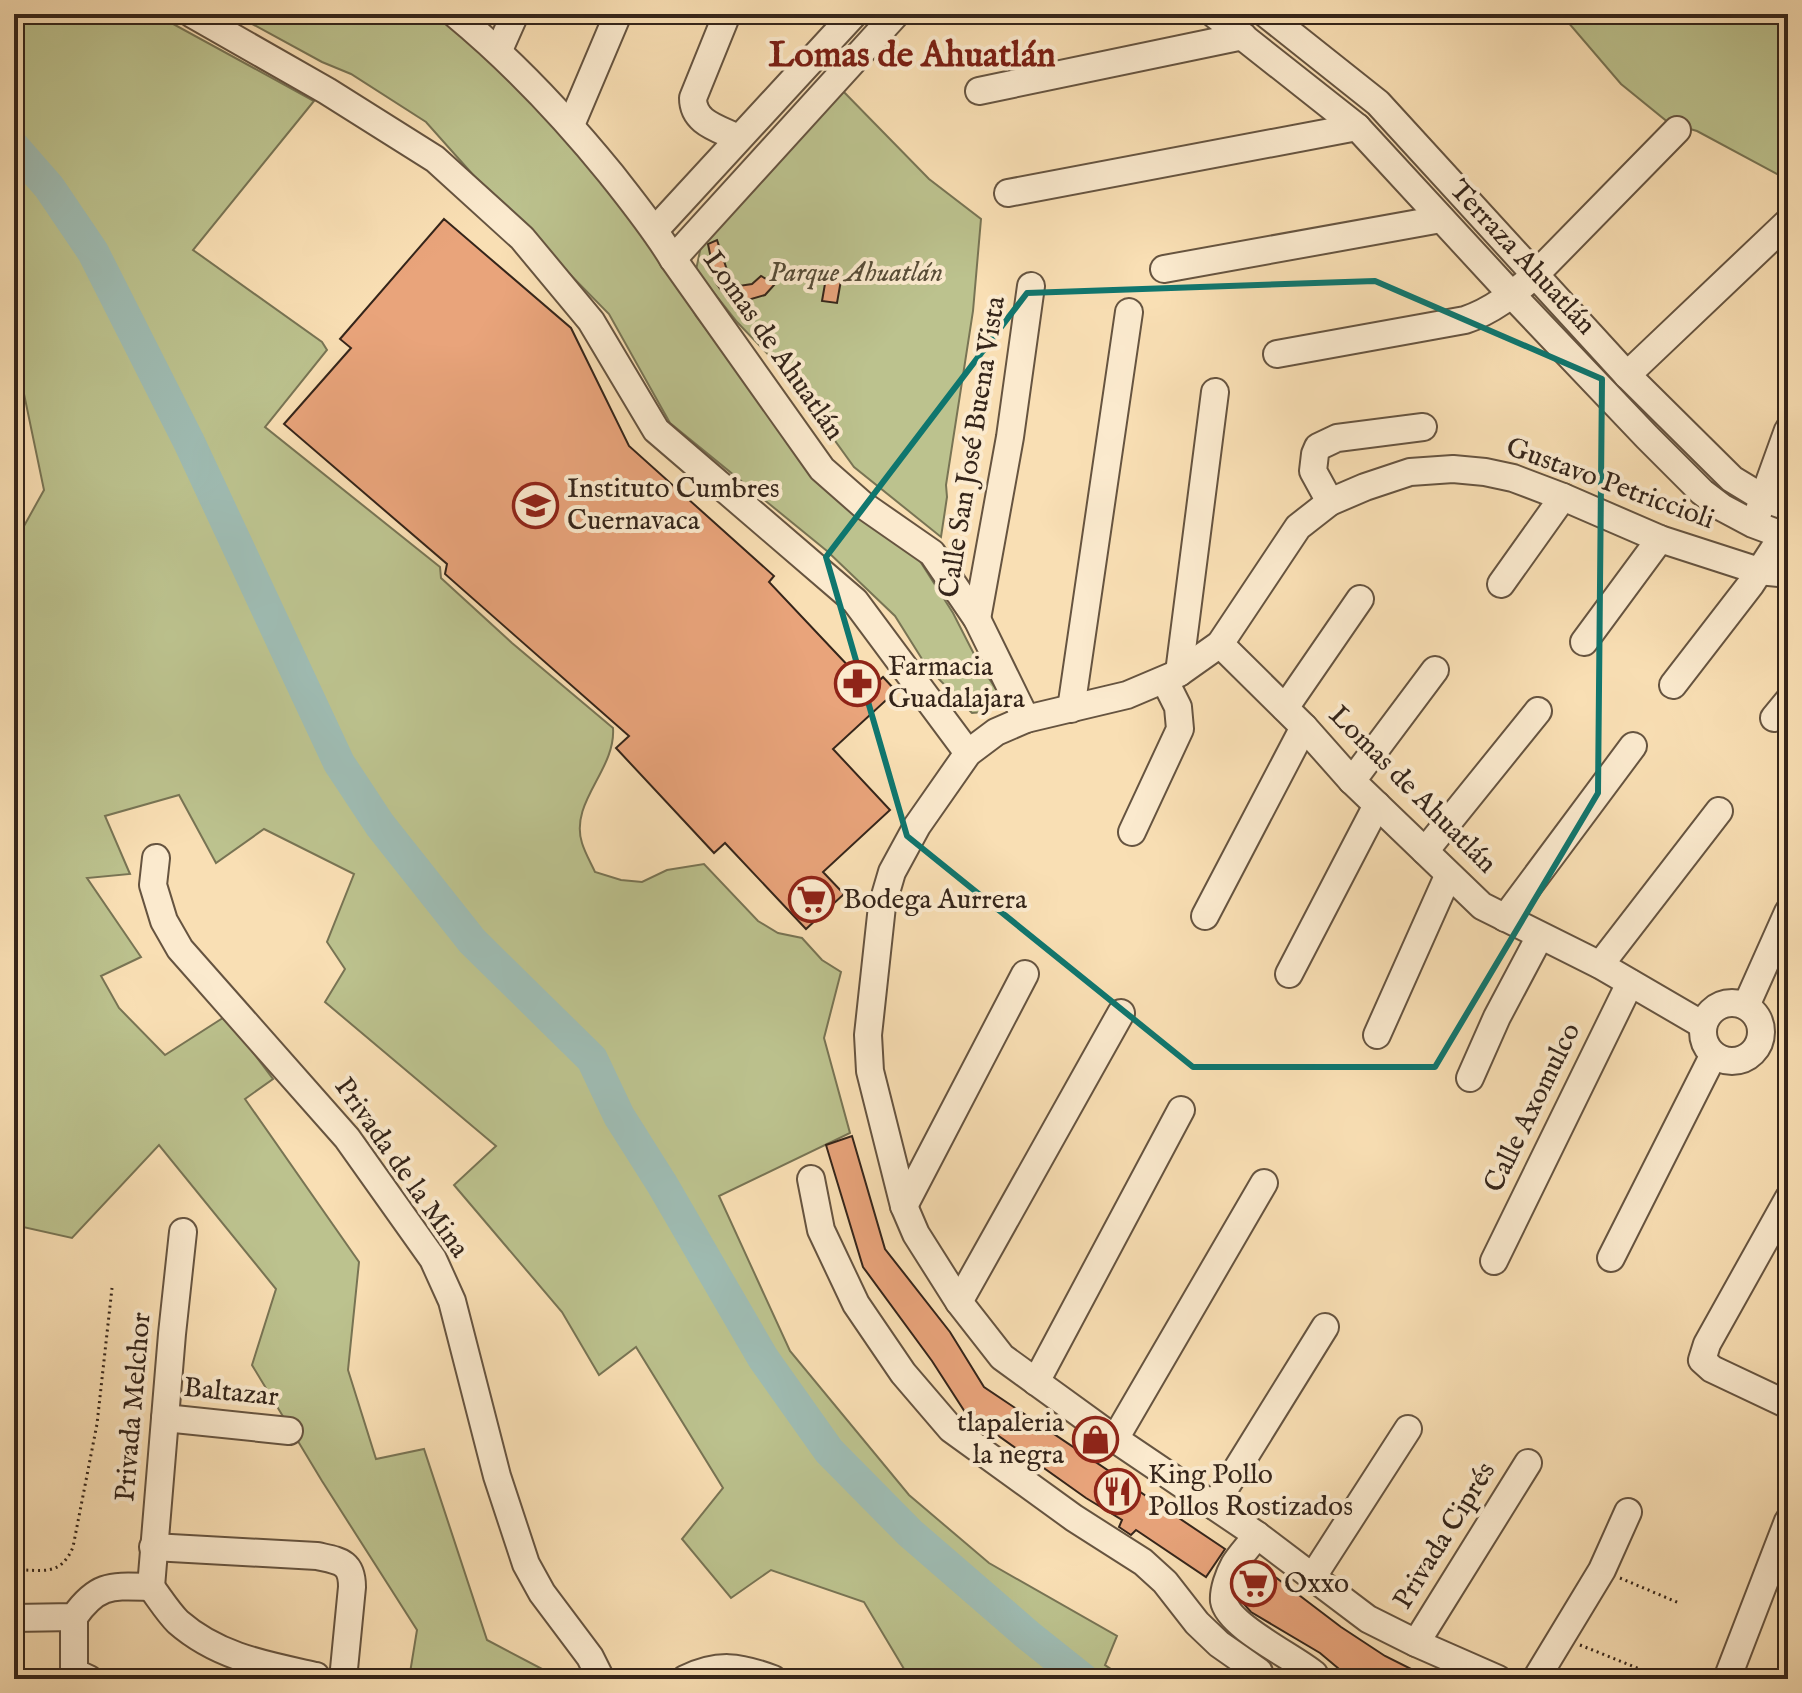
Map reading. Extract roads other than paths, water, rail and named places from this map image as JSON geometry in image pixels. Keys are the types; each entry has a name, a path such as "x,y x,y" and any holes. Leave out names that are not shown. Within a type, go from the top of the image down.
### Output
{"street":[{"path":"192,14 327,91 435,159 522,238 591,321 656,430 855,601 968,753"},
{"name":"Lomas de Ahuatlán","path":"455,14 499,50 571,125 655,230 822,469 863,505 932,553 977,619 1026,719"},
{"path":"499,50 515,14"},
{"path":"571,125 618,14"},
{"path":"727,14 697,86 693,110 698,118 738,138"},
{"path":"655,230 854,14"},
{"path":"673,259 896,14"},
{"name":"Terraza Ahuatlán","path":"1214,14 1357,127 1512,295 1702,492 1753,524 1786,536"},
{"name":"Terraza Ahuatlán","path":"1266,14 1378,103 1627,375 1732,479 1776,503"},
{"path":"979,91 1243,36"},
{"path":"1008,193 1357,127"},
{"path":"1277,354 1465,320 1490,310 1534,276 1677,130"},
{"path":"1164,269 1441,219"},
{"path":"1627,375 1788,222"},
{"name":"Calle San José Buena Vista","path":"977,619 1010,437 1031,286"},
{"path":"1071,709 1129,312"},
{"path":"1132,832 1180,729 1172,677 1215,392"},
{"path":"1330,502 1313,471 1318,447 1337,438 1423,427"},
{"path":"1753,524 1776,503 1788,430"},
{"name":"Gustavo Petriccioli","path":"1496,1679 1368,1619 1257,1535 1115,1439 1002,1357 959,1302 916,1234 904,1206 870,1071 868,1035 882,906 892,872 917,826 968,753 996,732 1026,719 1127,695 1172,677 1220,644 1298,527 1330,502 1365,487 1410,472 1453,469 1513,478 1660,539 1759,571 1788,574"},
{"path":"1501,584 1563,497"},
{"path":"1673,685 1786,536"},
{"path":"1584,642 1660,539"},
{"path":"1205,916 1294,717 1360,599"},
{"name":"Lomas de Ahuatlán","path":"1220,644 1294,717 1352,781 1482,906 1600,965 1703,1025"},
{"path":"1352,781 1435,670"},
{"path":"1425,851 1538,711"},
{"path":"1505,918 1633,746"},
{"path":"1289,974 1377,805"},
{"path":"1600,965 1719,811"},
{"name":"Privada de la Mina","path":"156,858 153,885 164,921 180,949 347,1138 433,1259 452,1301 497,1476 526,1564 542,1593 590,1657 601,1679"},
{"path":"1377,1035 1448,876"},
{"path":"1746,1006 1788,912"},
{"path":"1470,1078 1497,1017 1540,936"},
{"path":"904,1206 1025,974"},
{"name":"Calle Axomulco","path":"1494,1261 1630,983"},
{"path":"1729,1002 1746,1006 1758,1017 1762,1033 1757,1049 1736,1061 1728,1062 1713,1056 1703,1042 1703,1025 1712,1009 1729,1002"},
{"path":"959,1302 1121,1013"},
{"path":"1611,1258 1713,1056"},
{"path":"1036,1382 1181,1110"},
{"path":"811,1179 821,1230 856,1304 903,1373 951,1429 1074,1518 1143,1562 1165,1582 1197,1623 1219,1644 1259,1672 1261,1679"},
{"path":"1115,1439 1264,1183"},
{"path":"1788,1199 1707,1344 1702,1360 1712,1369 1788,1405"},
{"name":"Privada Melchor","path":"151,1587 183,1232"},
{"path":"1214,1506 1325,1327"},
{"name":"Baltazar","path":"165,1418 289,1431"},
{"path":"1312,1578 1408,1429"},
{"name":"Privada Ciprés","path":"1416,1643 1528,1463"},
{"path":"1536,1679 1602,1570 1628,1512"},
{"path":"1727,1679 1788,1521"},
{"path":"1257,1535 1234,1566 1225,1589 1224,1602 1235,1619 1298,1661 1314,1674 1314,1679"},
{"path":"153,1547 317,1556 347,1566 352,1575 352,1587 344,1669"},
{"path":"89,1679 74,1672 74,1617 98,1590 125,1586 151,1587 176,1620 210,1646 256,1663 316,1676"},
{"path":"14,1618 74,1617"},
{"path":"685,1679 706,1670 734,1667 773,1679"}],"waterway":[{"path":"14,147 49,187 93,252 189,442 339,763 380,825 472,941 592,1059 619,1116 763,1358 829,1451 910,1533 1083,1679"}],"place":[{"name":"Instituto Cumbres Cuernavaca","path":"536,505"},
{"name":"Farmacia Guadalajara","path":"857,683"},
{"name":"Bodega Aurrera","path":"812,900"},
{"name":"tlapaleria la negra","path":"1095,1439"},
{"name":"King Pollo Pollos Rostizados","path":"1117,1491"},
{"name":"Oxxo","path":"1253,1584"}],"district":[{"name":"Lomas de Ahuatlán","path":"912,56"}],"park label":[{"name":"Parque Ahuatlán","path":"856,273"}]}
